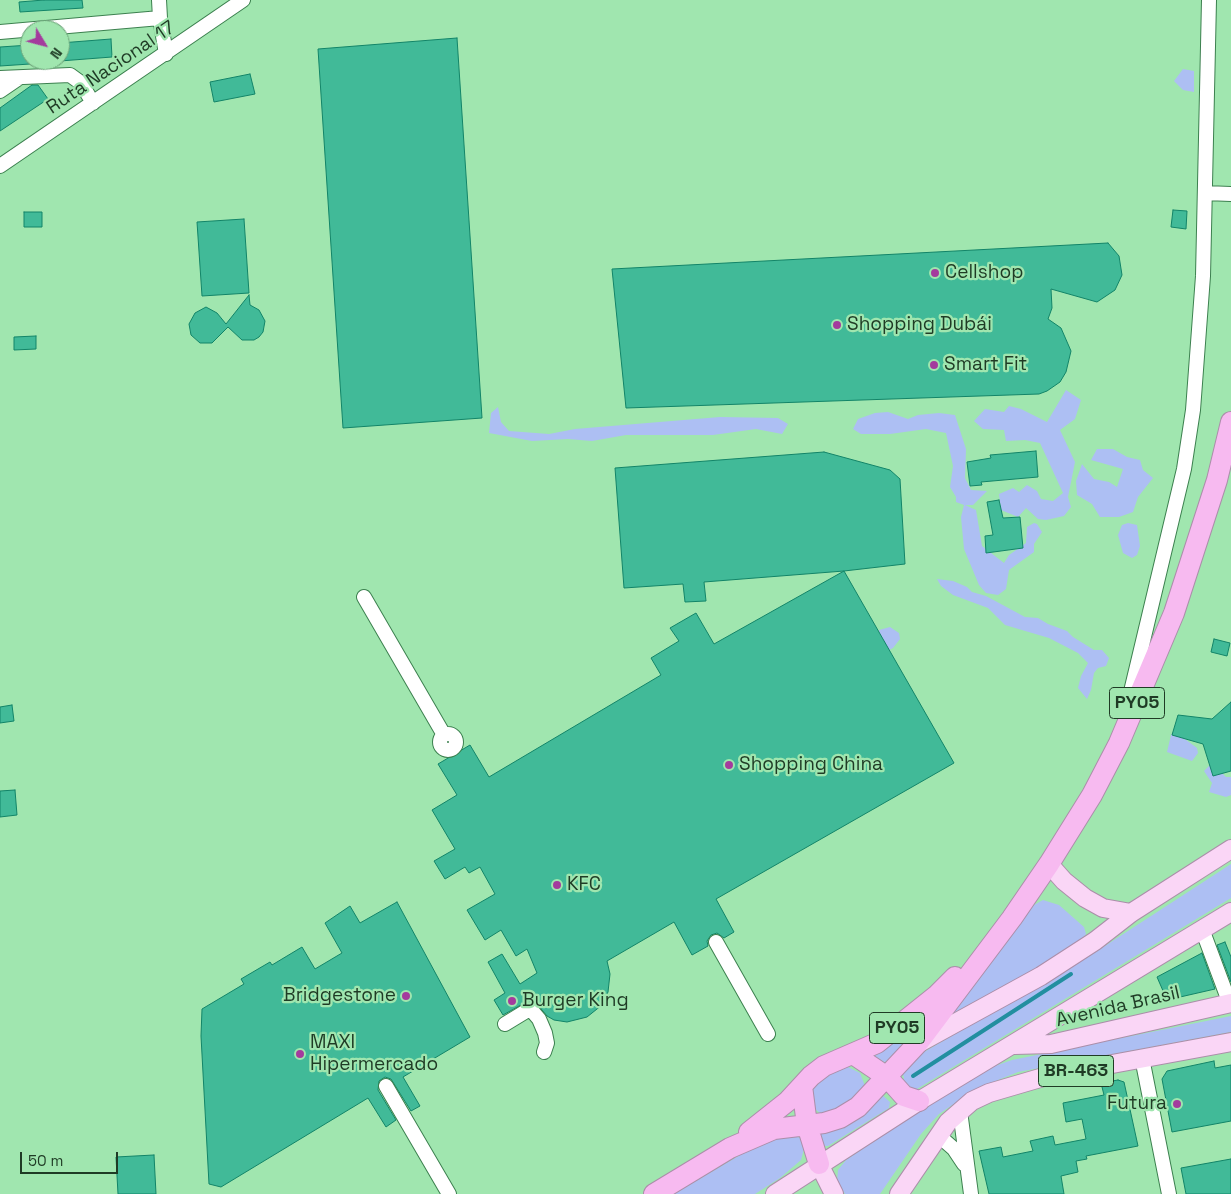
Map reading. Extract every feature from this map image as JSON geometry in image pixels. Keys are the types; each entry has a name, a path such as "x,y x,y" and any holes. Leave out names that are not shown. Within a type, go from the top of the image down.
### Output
{"highway":[{"name":"PY05","path":"806,1125 840,1118 858,1106 918,1044 1049,864 1092,796 1119,743 1174,613 1217,480 1231,422"},
{"name":"PY05","path":"802,1086 824,1066 877,1043 937,995 964,967 983,956"},
{"path":"853,1054 887,1077 904,1096 919,1101"},
{"path":"802,1086 806,1125 819,1164"},
{"path":"730,1148 788,1101 802,1086"},
{"path":"654,1194 730,1148 774,1129 806,1125"}],"main road":[{"path":"918,1044 1041,976 1095,941 1131,913 1231,849"},
{"path":"1049,864 1064,881 1085,898 1103,908 1131,913"},
{"path":"1014,1045 1231,912"},
{"name":"Avenida Brasil","path":"1014,1045 1052,1044 1231,1004"},
{"name":"BR-463","path":"899,1194 938,1135 960,1111 981,1097 1013,1086 1142,1058 1231,1042"},
{"name":"BR-463","path":"775,1194 919,1101 1014,1045"},
{"path":"819,1164 834,1194"}],"street":[{"path":"159,0 166,54"},
{"name":"Ruta Nacional 17","path":"0,166 243,0"},
{"path":"1119,743 1184,469 1193,410 1203,276 1209,0"},
{"path":"0,32 160,18"},
{"path":"0,78 70,75 81,83 93,104"},
{"path":"0,91 20,77"},
{"path":"1205,193 1231,194"},
{"path":"364,598 444,735 452,734 456,739 454,751"},
{"path":"1202,929 1231,1004"},
{"path":"716,942 768,1034"},
{"path":"505,1024 528,1010 533,1012 539,1019 545,1033 547,1042 544,1052"},
{"path":"1142,1058 1170,1194"},
{"path":"386,1086 449,1194"},
{"path":"960,1111 966,1169 971,1194"},
{"path":"938,1135 954,1149 966,1169"}],"shaded area":[{"path":"1183,69 1194,71 1194,92 1183,90 1174,81"},
{"path":"1066,390 1081,400 1075,419 1060,430 1075,462 1068,497 1071,507 1064,516 1046,520 1038,519 1026,508 1018,517 1001,510 999,494 1013,488 1019,492 1027,485 1037,491 1041,499 1053,501 1063,493 1040,443 1025,440 1006,441 1004,430 983,429 974,421 985,409 1004,412 1009,406 1021,409 1047,422"},
{"path":"498,407 501,422 509,431 549,434 575,429 720,417 778,418 788,424 782,434 756,429 713,435 626,435 592,441 568,439 532,441 489,433 491,413"},
{"path":"888,412 908,419 918,415 939,413 955,415 966,449 965,478 971,490 987,491 973,505 965,505 976,510 982,546 1004,563 1009,555 1026,543 1027,527 1034,523 1037,524 1042,532 1034,544 1034,552 1009,570 1006,589 998,595 986,593 979,585 964,549 961,517 964,505 956,502 956,497 950,487 953,466 946,433 926,429 890,434 861,434 853,429 858,419 875,413"},
{"path":"1097,449 1113,449 1127,457 1140,460 1143,470 1153,478 1138,497 1133,512 1119,517 1100,517 1092,504 1077,495 1076,481 1082,464 1094,479 1109,482 1117,487 1123,469 1091,460"},
{"path":"1128,523 1137,525 1140,546 1137,555 1132,558 1123,553 1118,535 1122,525"},
{"path":"937,579 953,581 967,587 972,592 986,596 1025,617 1038,618 1067,631 1094,650 1102,650 1109,658 1106,666 1098,668 1094,673 1091,690 1087,699 1078,688 1081,676 1088,663 1078,653 1049,638 1005,625 988,608 953,595 941,586"},
{"path":"890,627 899,633 900,639 893,648 887,651 880,642 879,630"},
{"path":"1174,731 1197,748 1198,753 1192,761 1167,752 1171,735"},
{"path":"1212,763 1226,777 1231,777 1231,795 1226,797 1209,792 1212,783 1204,771"},
{"path":"1231,864 1231,898 917,1089 913,1090 905,1084 903,1074 915,1058 1088,957"},
{"path":"1043,900 1059,905 1084,927 1086,934 1083,938 1029,973 949,1016 1034,905"},
{"path":"941,999 915,1033 888,1061 884,1062 875,1056"},
{"path":"1231,1016 1231,1032 1018,1072 998,1080 970,1093 939,1114 921,1134 880,1194 845,1194 837,1181 838,1170 846,1160 964,1081 992,1067 1012,1060"},
{"path":"848,1067 860,1073 865,1086 855,1101 827,1115 820,1113 815,1109 812,1088 817,1081 835,1070"},
{"path":"880,1093 890,1102 889,1108 828,1146 821,1146 817,1134"},
{"path":"782,1135 794,1135 800,1138 804,1149 801,1160 780,1178 755,1194 674,1194 752,1148"}],"building":[{"path":"82,0 83,8 20,12 19,2"},
{"path":"457,38 482,418 343,428 318,49"},
{"path":"111,39 112,57 70,60 70,42"},
{"path":"20,46 20,65 0,66 0,47"},
{"path":"250,74 255,94 214,102 210,82"},
{"path":"32,85 38,85 48,99 0,131 0,108"},
{"path":"1173,210 1187,211 1186,229 1171,227"},
{"path":"24,212 42,212 42,227 24,227"},
{"path":"244,219 249,293 202,296 197,222"},
{"name":"Shopping Dubái","path":"1108,243 1119,256 1122,275 1115,290 1097,302 1051,289 1052,308 1048,319 1061,328 1071,351 1066,372 1060,382 1039,394 626,408 612,269"},
{"path":"249,295 250,305 259,310 265,321 263,332 259,337 254,340 242,340 228,327 212,343 200,343 191,335 189,324 195,313 206,307 217,313 226,324"},
{"path":"36,336 36,349 14,350 14,337"},
{"path":"1036,451 1038,477 981,482 982,485 970,486 967,462 991,458 990,455"},
{"path":"824,452 890,470 900,479 905,564 844,571 704,582 706,601 685,602 683,584 624,588 615,468"},
{"path":"999,500 1003,518 1020,517 1023,548 986,553 985,536 993,535 987,502"},
{"name":"Shopping China","path":"844,571 954,763 716,899 734,932 724,938 717,933 711,935 707,941 708,946 692,955 674,922 607,961 610,974 608,992 602,1005 587,1017 567,1022 554,1020 547,1016 537,1004 528,1001 503,1015 494,1000 505,993 488,962 502,954 520,984 537,973 527,949 516,956 501,930 485,940 467,910 495,894 480,867 469,873 465,867 445,879 434,861 455,849 432,810 457,795 438,764 470,745 489,777 661,675 651,658 679,641 670,628 696,613 714,644"},
{"path":"1214,639 1230,643 1227,656 1211,652"},
{"path":"1231,702 1231,771 1213,776 1203,744 1172,735 1178,715 1212,719"},
{"path":"12,705 14,721 0,723 0,707"},
{"path":"15,790 17,815 0,817 0,791"},
{"name":"MAXI Hipermercado","path":"397,902 470,1037 403,1077 420,1106 411,1111 391,1079 385,1077 379,1081 378,1090 396,1120 386,1127 368,1098 221,1187 209,1184 201,1036 202,1009 244,984 241,979 270,962 272,965 302,947 315,969 342,953 325,923 350,906 360,923"},
{"path":"1225,942 1231,957 1231,982 1217,945"},
{"path":"1202,953 1215,989 1167,1000 1157,977"},
{"path":"1214,1061 1215,1068 1231,1065 1231,1121 1172,1132 1162,1079 1167,1071"},
{"path":"1118,1080 1124,1082 1138,1146 1086,1156 1087,1159 1076,1161 1078,1172 1061,1176 1064,1194 989,1194 979,1151 1001,1147 1003,1157 1033,1151 1030,1141 1053,1136 1055,1145 1086,1139 1082,1119 1066,1122 1063,1103 1104,1095 1101,1083"},
{"path":"154,1155 156,1194 118,1194 116,1157"},
{"path":"1231,1159 1231,1194 1186,1194 1181,1168"}],"waterway":[{"path":"913,1076 1071,974"}],"place":[{"name":"Cellshop","path":"935,273"},
{"name":"Shopping Dubái","path":"837,325"},
{"name":"Smart Fit","path":"934,365"},
{"name":"Shopping China","path":"729,765"},
{"name":"KFC","path":"557,885"},
{"name":"Bridgestone","path":"406,996"},
{"name":"Burger King","path":"512,1001"},
{"name":"MAXI Hipermercado","path":"300,1054"},
{"name":"Futura","path":"1177,1104"}]}
